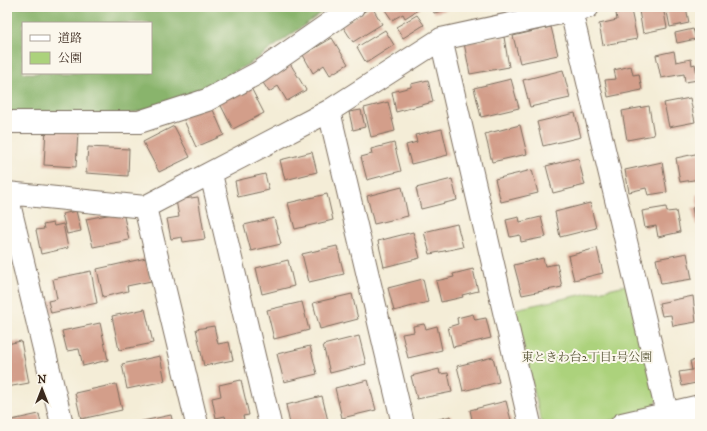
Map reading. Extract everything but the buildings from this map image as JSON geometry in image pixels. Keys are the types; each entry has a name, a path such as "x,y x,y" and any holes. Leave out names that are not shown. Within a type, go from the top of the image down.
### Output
{"street":[{"path":"7,122 139,122 208,100 258,73 353,7"},
{"path":"62,424 7,194 145,207 211,174 329,111 441,39 580,9 667,414"},
{"path":"441,39 530,424"},
{"path":"329,111 403,424"},
{"path":"211,174 270,424"},
{"path":"145,207 197,424"},
{"path":"622,424 700,406"}],"green space":[{"path":"7,7 330,7 254,61 188,98 125,115 7,113"},
{"name":"東ときわ台2丁目1号公園","path":"631,284 658,399 649,412 593,424 545,424 541,421 515,309"}]}
